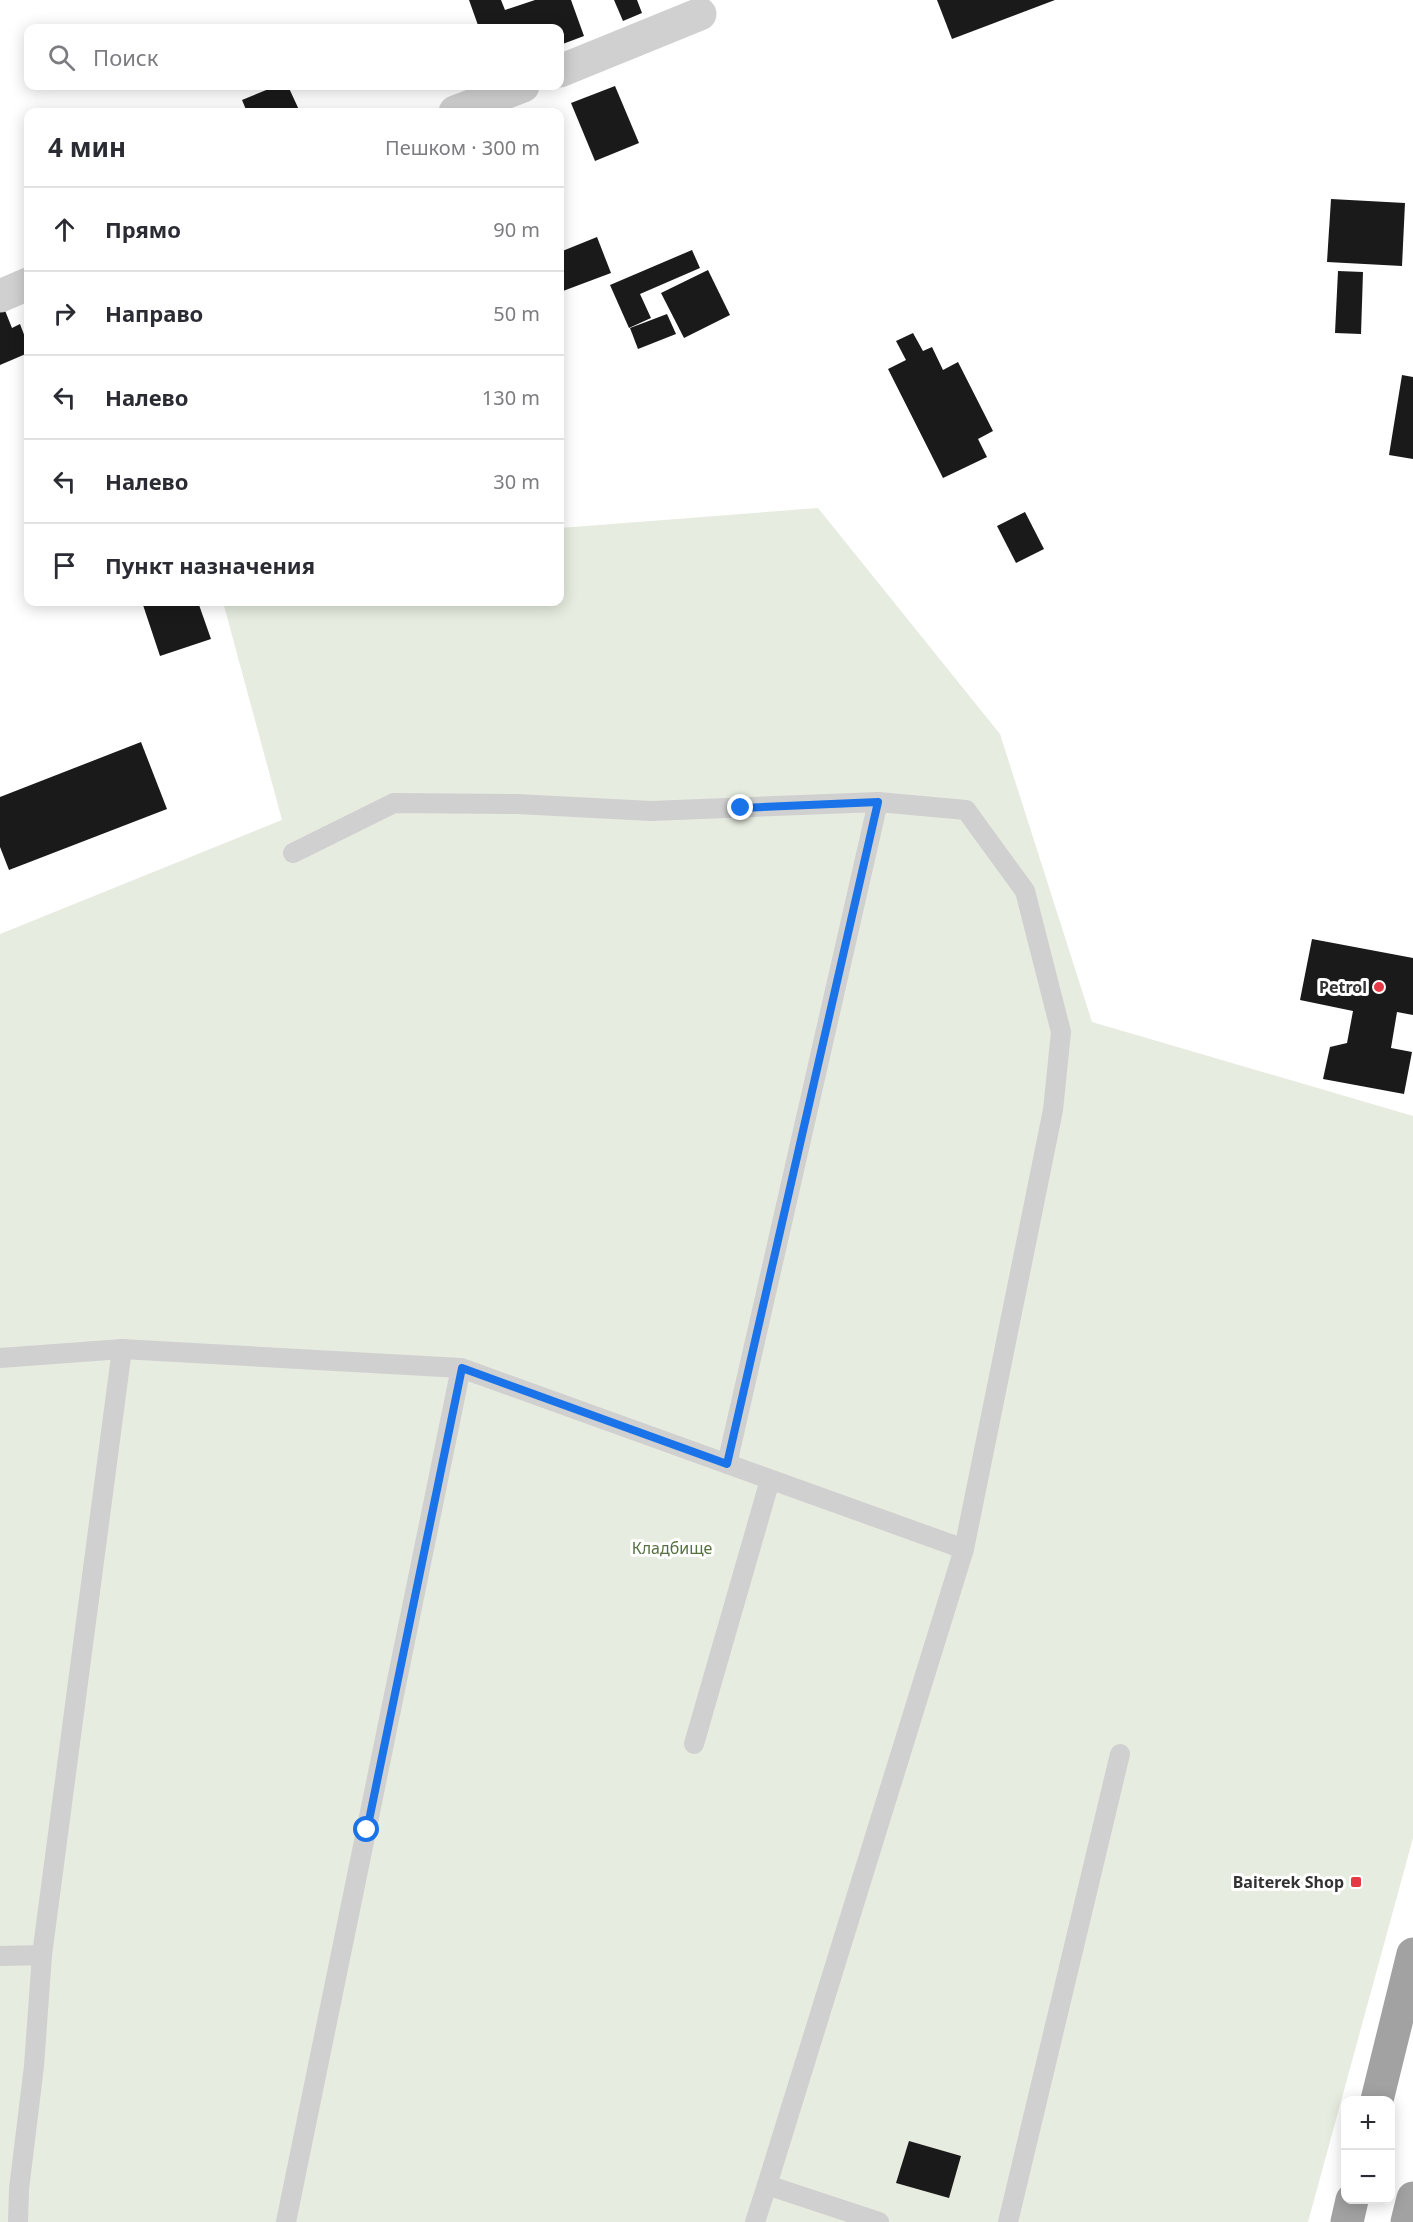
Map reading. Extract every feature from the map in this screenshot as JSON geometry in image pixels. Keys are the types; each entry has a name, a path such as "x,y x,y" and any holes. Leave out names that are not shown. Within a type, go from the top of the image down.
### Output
{"highway":[{"path":"1378,2096 1413,1954"},
{"path":"1407,2222 1413,2198"},
{"path":"1347,2222 1351,2204"}],"street":[{"path":"564,69 700,14"},
{"path":"465,108 513,90"},
{"path":"0,296 24,286"}],"lane":[{"path":"727,1464 878,802"},
{"path":"293,853 394,803 517,804 651,811 878,802 966,810 1025,891 1061,1032 1053,1110 964,1549 754,2222"},
{"path":"0,1358 122,1349 462,1368 964,1549"},
{"path":"18,2222 19,2189 34,2066 42,1955 122,1349"},
{"path":"286,2222 462,1368"},
{"path":"694,1744 770,1480"},
{"path":"1008,2222 1120,1754"},
{"path":"0,1956 42,1955"},
{"path":"767,2185 879,2222"}],"green space":[{"name":"Кладбище","path":"818,508 1000,734 1092,1022 1413,1116 1413,1838 1308,2222 0,2222 0,934 282,820 224,606 564,606 564,528"}],"building":[{"path":"469,0 501,0 505,10 535,0 571,0 584,36 564,44 564,24 478,24"},
{"path":"614,0 637,0 642,13 623,21"},
{"path":"937,0 1055,0 952,39"},
{"path":"615,86 639,143 595,161 571,103"},
{"path":"266,90 290,90 298,108 245,108 242,100"},
{"path":"1331,199 1405,203 1402,266 1327,262"},
{"path":"597,237 611,273 564,291 564,250"},
{"path":"692,250 700,268 640,294 651,318 629,328 610,285"},
{"path":"708,270 730,315 684,338 661,293"},
{"path":"1338,271 1363,272 1361,334 1335,333"},
{"path":"4,308 12,328 20,324 24,334 24,355 0,365 0,310"},
{"path":"667,314 676,334 638,349 630,328"},
{"path":"913,333 923,351 932,347 943,370 958,362 993,431 978,439 987,457 943,478 888,369 906,360 896,341"},
{"path":"1402,375 1413,377 1413,459 1389,455"},
{"path":"1025,512 1044,549 1016,563 997,526"},
{"path":"143,606 199,606 211,639 160,656"},
{"path":"141,742 167,809 9,870 0,847 0,797"},
{"path":"1312,939 1413,958 1413,1015 1397,1012 1391,1048 1412,1052 1404,1094 1323,1079 1330,1047 1347,1043 1353,1011 1300,1000"},
{"path":"909,2141 961,2156 949,2198 896,2183"}],"place":[{"name":"Petrol","path":"1379,987"},
{"name":"Baiterek Shop","path":"1356,1882"}],"route":[{"path":"367,1830 462,1368 727,1464 878,802 741,808"}]}
